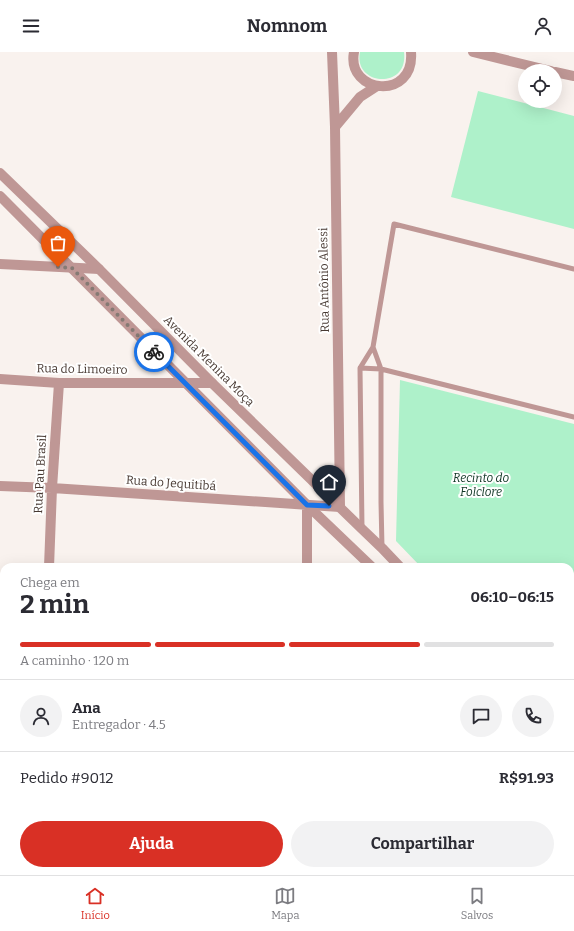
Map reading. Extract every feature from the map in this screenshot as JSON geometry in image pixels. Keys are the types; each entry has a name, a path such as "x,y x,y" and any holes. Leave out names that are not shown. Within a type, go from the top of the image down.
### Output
{"street":[{"name":"Rua Antônio Alessi","path":"332,52 340,507"},
{"path":"354,52 356,71 361,78 368,83 377,86 387,86 396,83 404,77 412,60 411,52"},
{"path":"473,52 522,64"},
{"path":"562,73 574,76"},
{"path":"360,97 361,78"},
{"path":"334,127 360,97 377,86"},
{"name":"Avenida Menina Moça","path":"0,173 396,563"},
{"path":"0,196 307,505 368,563"},
{"path":"0,264 98,269"},
{"name":"Rua do Limoeiro","path":"0,380 59,383 212,383"},
{"name":"Rua Pau Brasil","path":"49,563 52,488 59,383"},
{"name":"Rua do Jequitibá","path":"0,486 52,488 340,507"},
{"path":"306,563 307,505"}],"lane":[{"path":"362,529 360,368 373,348 394,224 574,268"},
{"path":"373,348 381,370 382,548"},
{"path":"360,368 381,370 574,417"}],"green space":[{"path":"360,52 404,52 403,64 398,73 390,78 381,79 372,77 365,72 360,63"},
{"path":"478,91 518,101 518,108 543,108 574,116 574,229 451,197"},
{"name":"Recinto do Folclore","path":"400,380 574,424 574,563 417,563 396,541"}],"way so far":[{"path":"58,267 72,268 154,352"}],"route":[{"path":"154,352 307,505 329,506"}]}
